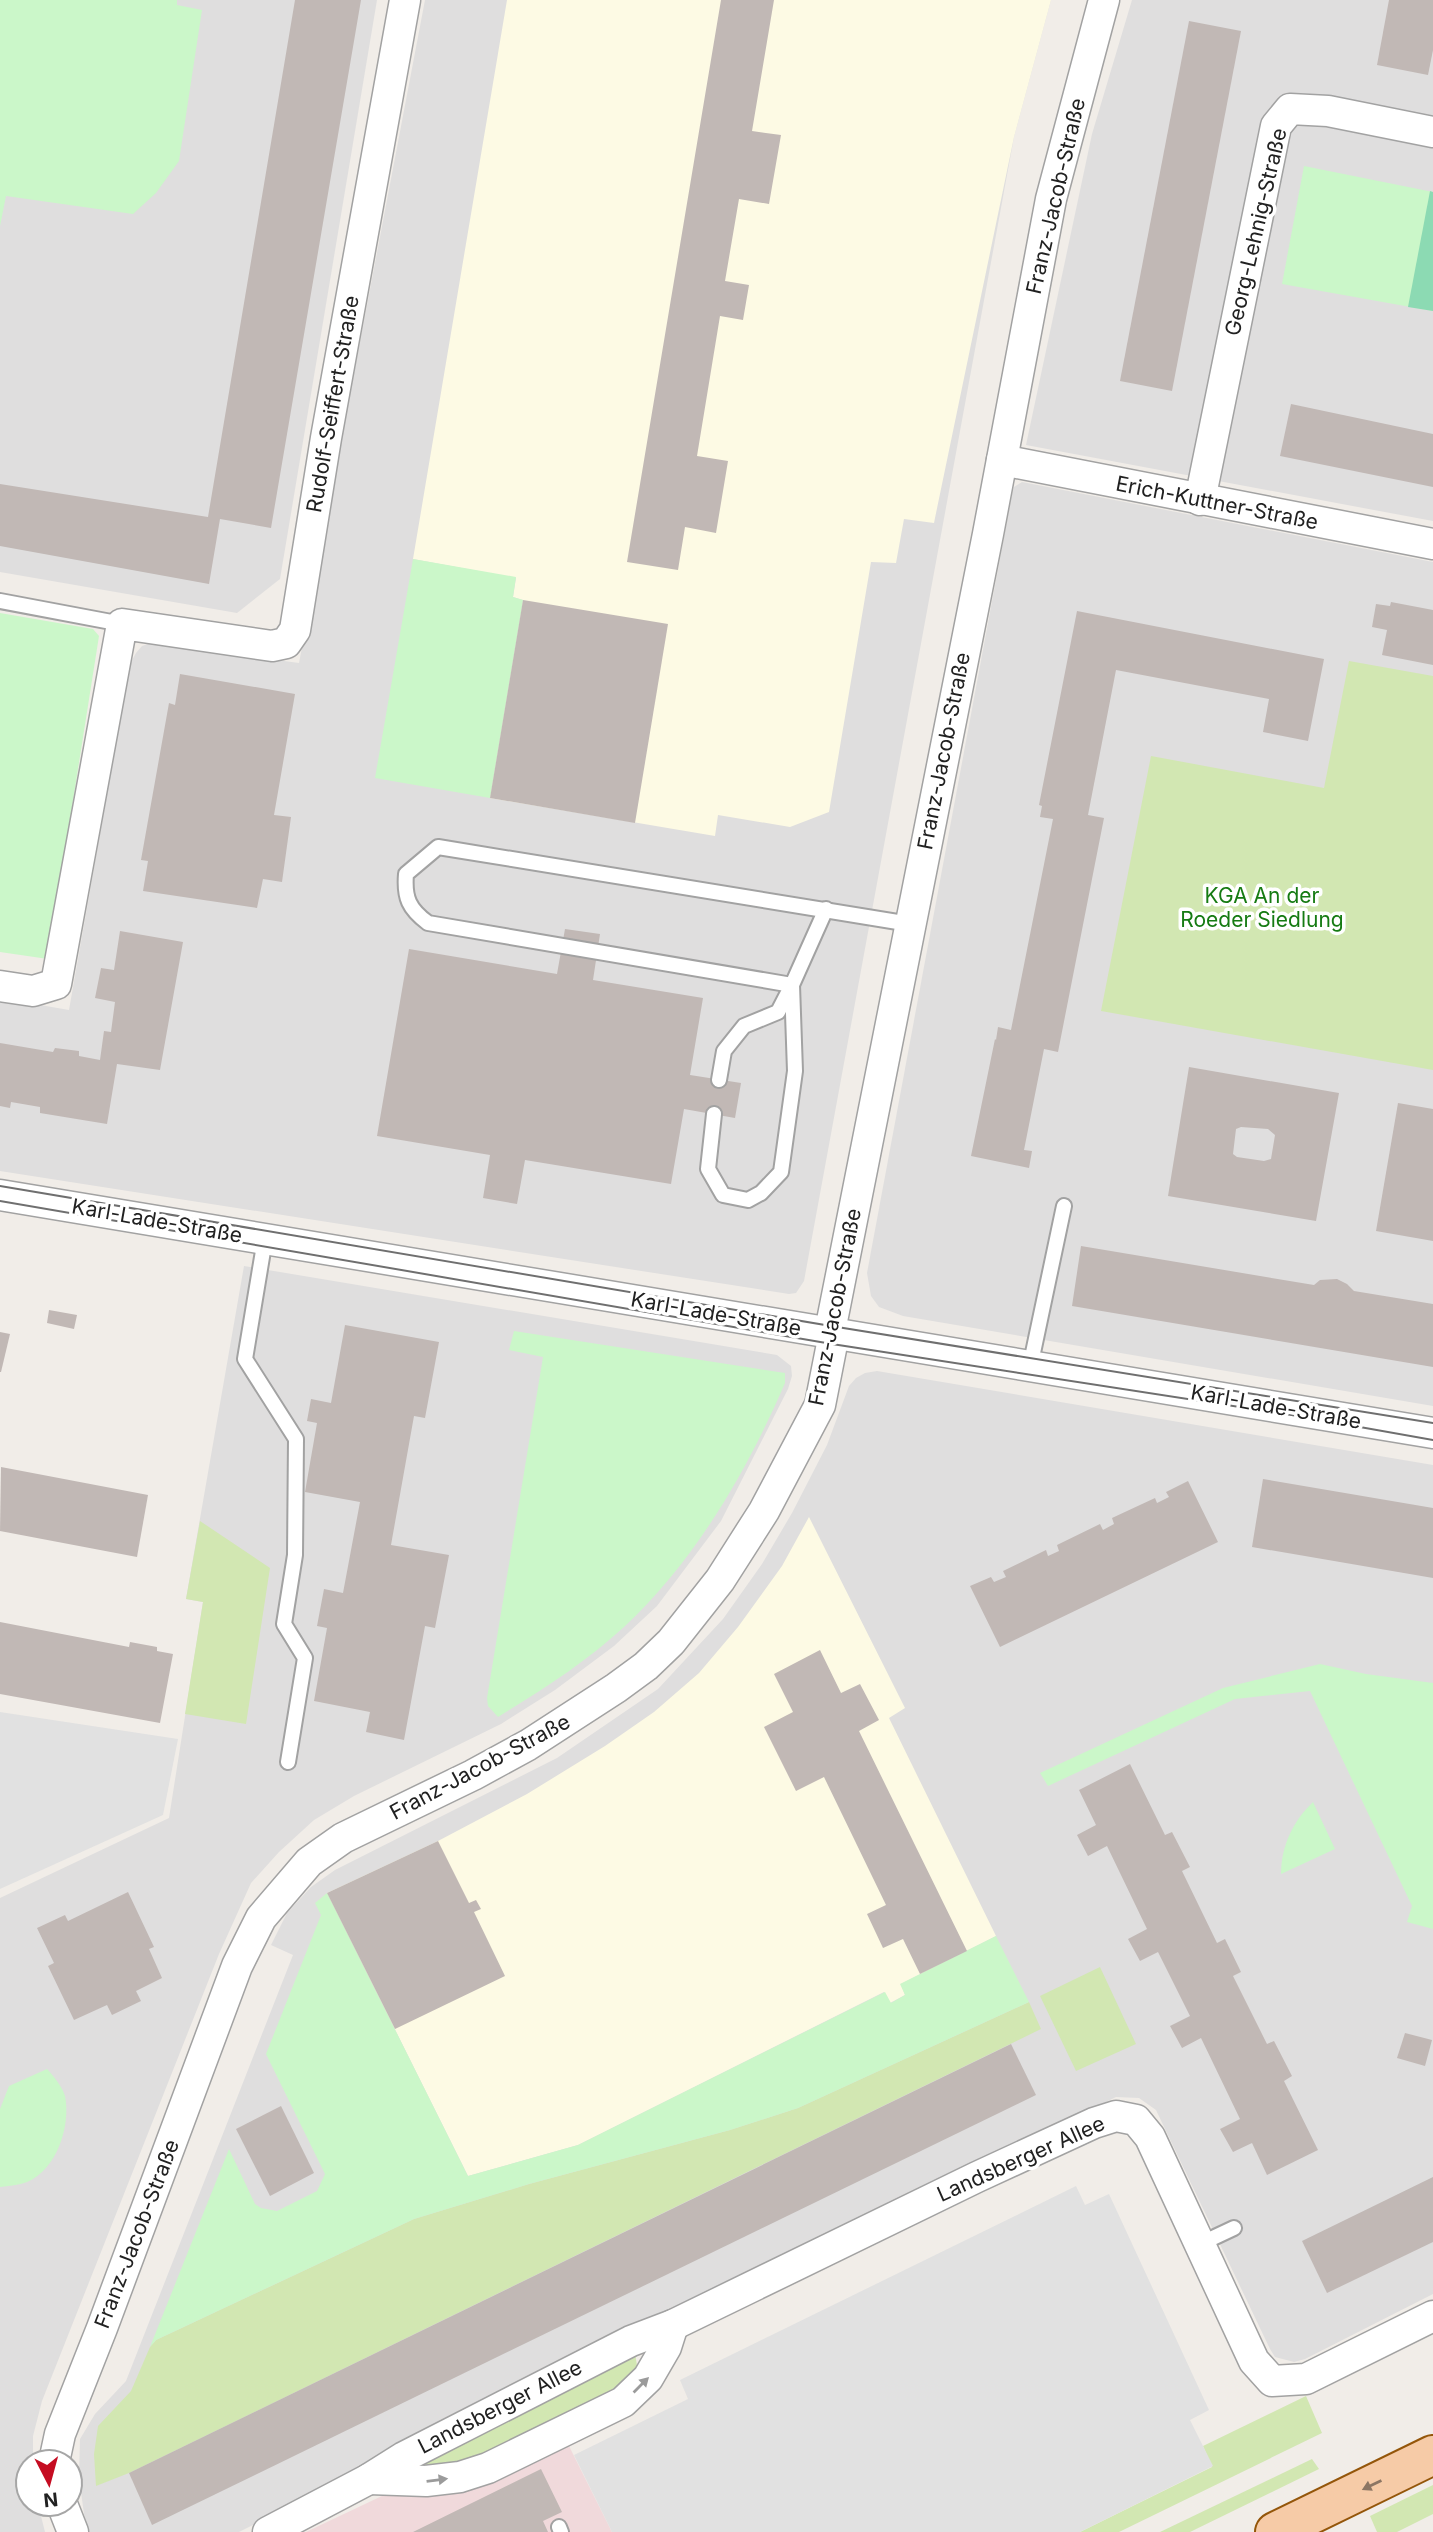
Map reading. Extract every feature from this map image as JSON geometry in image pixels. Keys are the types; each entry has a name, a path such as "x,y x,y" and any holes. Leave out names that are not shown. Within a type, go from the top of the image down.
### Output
{"main road":[{"path":"1275,2532 1433,2455"}],"street":[{"name":"Rudolf-Seiffert-Straße","path":"122,624 272,646 286,643 295,630 326,438 405,0"},
{"name":"Franz-Jacob-Straße","path":"57,2448 237,1966 261,1918 309,1863 343,1838 473,1775 528,1745 636,1674 671,1642 720,1580 764,1511 820,1405 832,1344 830,1333 1051,199 1104,0"},
{"name":"Georg-Lehnig-Straße","path":"1200,500 1276,126 1290,109 1303,109 1328,111 1433,132"},
{"name":"Erich-Kuttner-Straße","path":"1002,460 1433,544"},
{"path":"0,986 33,991 57,984 122,624"},
{"name":"Karl-Lade-Straße","path":"0,1195 1433,1433"},
{"name":"Landsberger Allee","path":"268,2532 369,2479 404,2457 632,2341 673,2325 1013,2160 1094,2123 1116,2116 1136,2120 1150,2137 1254,2361 1272,2381 1306,2379 1433,2316"},
{"name":"Landsberger Allee","path":"369,2479 426,2482 469,2474 488,2468 623,2402 649,2378 666,2347 673,2325"}],"lane":[{"name":"Rudolf-Seiffert-Straße","path":"0,601 122,624"},
{"path":"792,985 428,923 408,906 405,890 407,874 438,847 910,924"},
{"path":"719,1080 724,1051 744,1027 778,1012 826,909"},
{"path":"714,1114 708,1168 723,1195 748,1200 761,1193 781,1172 795,1071 792,985"},
{"path":"1030,1367 1064,1206"},
{"path":"265,1239 245,1359 296,1439 295,1555 284,1624 305,1658 288,1762"},
{"path":"1200,2244 1234,2228"}],"shaded area":[{"path":"0,0 377,0 280,579 237,613 0,572"},
{"path":"425,0 1051,0 1014,137 804,1281 796,1293 0,1171 0,998 69,1010 130,664 136,653 142,646 151,643 299,663"},
{"path":"507,0 1051,0 1014,137 934,523 904,519 896,563 871,562 829,812 790,827 718,815 715,836 490,798 523,600 513,597 516,578 413,559"},
{"path":"1132,0 1433,0 1433,521 1026,445 1092,134"},
{"path":"1022,482 1433,562 1433,1406 903,1316 879,1307 871,1296 867,1273 1012,494 1014,487"},
{"path":"244,1266 777,1355 791,1366 792,1376 788,1389 721,1521 657,1606 614,1646 555,1690 501,1724 354,1796 314,1820 279,1852 251,1883 219,1954 42,2401 33,2436 33,2448 14,2448 14,2518 42,2518 45,2532 0,2532 0,1898 169,1818 203,1602 186,1599"},
{"path":"877,1371 1433,1465 1433,2294 1305,2359 1294,2362 1275,2357 1156,2110 1139,2098 1116,2097 239,2532 89,2532 84,2514 84,2448 80,2448 80,2439 95,2414 126,2381 293,1955 271,1945 287,1913 311,1887 335,1870 557,1758 658,1689 723,1619 762,1564 827,1445 849,1386 865,1373"},
{"path":"809,1517 905,1708 889,1718 996,1936 901,1984 905,1995 890,2003 884,1992 578,2145 468,2176 327,1893 438,1841 527,1794 654,1712 699,1673 738,1627 782,1566"},
{"path":"0,1712 178,1739 163,1815 0,1889"},
{"path":"1076,2186 1085,2205 1109,2194 1209,2410 1190,2420 1213,2466 1080,2532 612,2532 574,2455 688,2399 680,2380"},
{"path":"566,2440 612,2532 306,2532 384,2495 398,2496 464,2486"}],"green space":[{"path":"0,0 177,0 177,5 202,10 179,161 156,193 133,214 6,196 0,226"},
{"path":"1304,166 1433,192 1433,311 1282,284"},
{"path":"1430,191 1433,192 1433,311 1408,307"},
{"path":"413,559 516,577 513,597 523,600 490,798 375,778"},
{"path":"0,613 93,629 99,636 48,959 0,952"},
{"name":"KGA An der Roeder Siedlung","path":"1349,661 1433,676 1433,1070 1101,1011 1151,756 1324,788"},
{"path":"514,1331 785,1373 785,1383 754,1449 717,1513 674,1573 650,1601 594,1652 498,1717 488,1706 487,1698 543,1357 509,1350"},
{"path":"200,1521 270,1568 246,1724 185,1714 203,1602 186,1599"},
{"path":"1320,1664 1366,1674 1433,1683 1433,1929 1407,1922 1412,1906 1310,1691 1235,1699 1048,1786 1040,1773 1223,1688"},
{"path":"1313,1802 1335,1849 1281,1874 1283,1854 1290,1835"},
{"path":"327,1893 468,2176 578,2145 885,1992 891,2003 905,1995 900,1984 996,1936 1029,2002 798,2108 730,2130 529,2184 414,2219 156,2340 150,2347 229,2149 255,2204 261,2208 277,2211 317,2191 325,2174 266,2054 321,1915 315,1903"},
{"path":"1100,1967 1136,2044 1076,2071 1040,1996"},
{"path":"1029,2002 1041,2029 129,2473 96,2486 94,2454 98,2426 131,2391 150,2347 156,2340 414,2219 529,2184 730,2130 798,2108"},
{"path":"47,2069 65,2096 66,2120 60,2145 46,2168 37,2176 24,2183 0,2187 0,2109 9,2086"},
{"path":"635,2353 638,2372 619,2393 468,2467 441,2472 421,2466 434,2451"},
{"path":"1306,2396 1322,2433 1119,2532 1080,2532 1212,2467 1203,2446"},
{"path":"1312,2459 1319,2469 1190,2532 1160,2532"},
{"path":"1433,2485 1433,2514 1397,2532 1377,2532 1370,2516"}],"building":[{"path":"295,0 361,0 271,528 220,519 209,584 0,546 0,484 208,517"},
{"path":"721,0 774,0 752,131 781,135 769,204 739,199 725,281 749,285 743,320 720,316 697,456 728,461 716,533 685,527 678,570 627,562"},
{"path":"1389,0 1433,0 1433,50 1428,75 1377,65"},
{"path":"1189,21 1241,31 1172,391 1120,381"},
{"path":"1291,404 1433,434 1433,487 1280,456"},
{"path":"523,600 668,624 635,823 490,798"},
{"path":"1391,602 1433,610 1433,665 1382,655 1387,630 1372,627 1376,604 1390,606"},
{"path":"1077,611 1324,659 1308,741 1263,732 1269,699 1116,670 1088,815 1104,818 1058,1052 1044,1049 1024,1150 1032,1151 1029,1168 971,1156 998,1027 1011,1030 1053,819 1040,817 1042,806 1039,805"},
{"path":"180,674 295,694 274,815 291,817 282,882 263,879 257,908 143,891 148,861 141,860 169,703 175,705"},
{"path":"565,929 600,934 593,980 703,998 690,1075 741,1083 735,1118 684,1109 671,1184 525,1160 517,1204 483,1198 490,1155 377,1136 409,949 557,974"},
{"path":"120,931 183,942 160,1070 117,1064 107,1124 40,1113 40,1107 11,1102 10,1108 0,1106 0,1043 53,1052 55,1048 79,1051 79,1056 100,1060 104,1031 111,1032 115,1002 95,998 101,968 114,970"},
{"path":"1189,1067 1339,1093 1316,1221 1168,1196","holes":["1236,1129 1268,1129 1275,1135 1271,1159 1264,1161 1233,1154"]},
{"path":"1398,1103 1433,1109 1433,1241 1376,1231"},
{"path":"1081,1246 1314,1285 1320,1280 1337,1279 1354,1291 1433,1304 1433,1367 1072,1306"},
{"path":"49,1310 77,1315 74,1329 47,1323"},
{"path":"345,1325 439,1342 425,1418 414,1416 391,1545 449,1555 435,1628 425,1626 404,1740 366,1732 370,1712 314,1701 327,1628 317,1626 324,1589 343,1593 360,1502 305,1492 317,1423 307,1421 311,1399 331,1403"},
{"path":"0,1332 10,1334 1,1372 0,1372"},
{"path":"1,1467 148,1495 137,1557 0,1531"},
{"path":"1263,1479 1433,1508 1433,1578 1252,1547"},
{"path":"1188,1481 1218,1542 1000,1647 970,1586 991,1577 994,1582 1006,1577 1003,1571 1046,1550 1048,1556 1059,1551 1057,1545 1100,1524 1103,1530 1114,1524 1112,1518 1155,1498 1157,1503 1169,1497 1166,1492"},
{"path":"0,1622 129,1647 130,1642 157,1647 157,1651 173,1654 160,1723 0,1694"},
{"path":"820,1650 841,1693 860,1684 879,1720 859,1731 967,1951 920,1974 903,1939 883,1948 867,1914 886,1905 824,1777 796,1791 764,1727 793,1712 774,1674"},
{"path":"1130,1764 1165,1835 1172,1832 1190,1867 1182,1871 1217,1943 1225,1939 1241,1972 1233,1976 1267,2044 1274,2041 1292,2076 1284,2081 1318,2150 1267,2175 1252,2143 1233,2152 1220,2129 1240,2119 1201,2038 1182,2048 1170,2026 1190,2016 1158,1952 1140,1961 1128,1939 1147,1929 1107,1846 1088,1856 1077,1835 1096,1825 1079,1790"},
{"path":"438,1841 469,1903 476,1900 481,1909 474,1912 505,1976 395,2029 327,1893"},
{"path":"128,1892 154,1947 149,1949 162,1978 136,1991 141,2001 112,2015 107,2005 74,2020 48,1966 54,1963 37,1928 65,1915 68,1921"},
{"path":"1405,2033 1432,2040 1425,2066 1397,2058"},
{"path":"1011,2044 1036,2095 152,2525 129,2473"},
{"path":"281,2106 314,2173 270,2196 236,2129"},
{"path":"1433,2177 1433,2242 1327,2293 1302,2241"},
{"path":"541,2469 562,2512 543,2521 548,2532 413,2532"}],"tram line":[{"path":"0,1186 831,1326 1433,1423"},
{"path":"0,1201 832,1344 1298,1416 1433,1440"}]}
